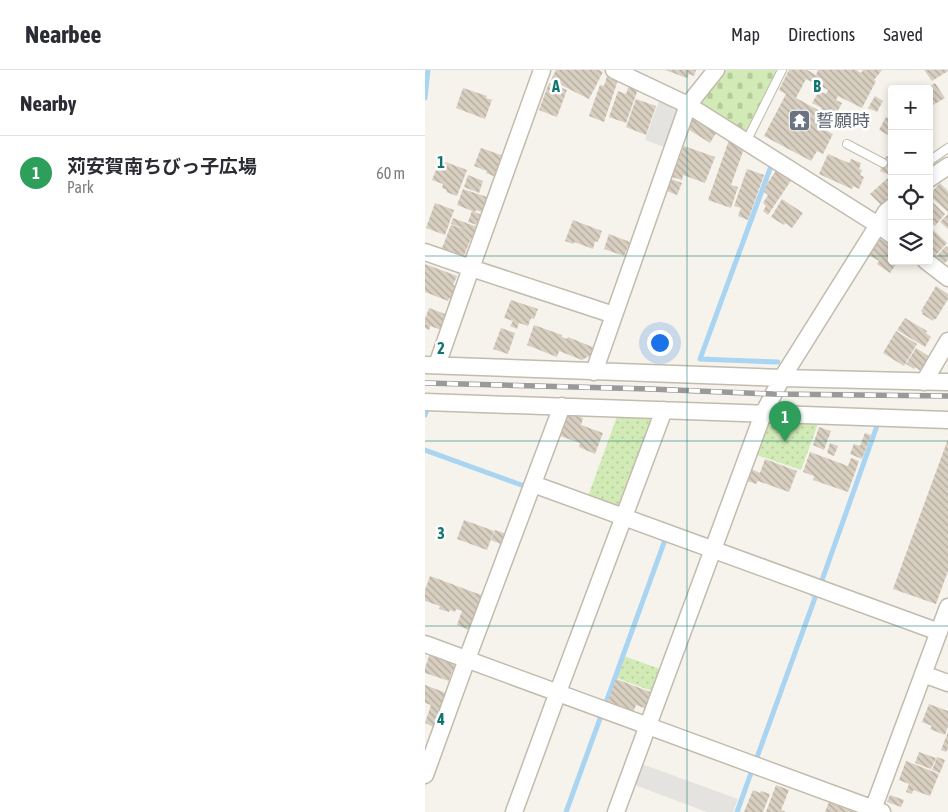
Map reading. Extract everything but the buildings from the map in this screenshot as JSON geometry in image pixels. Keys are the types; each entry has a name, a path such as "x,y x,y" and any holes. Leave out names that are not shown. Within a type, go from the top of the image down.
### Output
{"street":[{"path":"542,70 471,268 431,365 594,372 948,382"},
{"path":"614,70 688,106 888,232"},
{"path":"594,372 688,106 716,70"},
{"path":"933,176 948,166"},
{"path":"616,812 763,414 782,378 888,210"},
{"path":"425,252 614,315"},
{"path":"931,265 948,278"},
{"path":"924,382 948,341"},
{"path":"425,402 948,420"},
{"path":"425,775 563,406"},
{"path":"514,812 664,410"},
{"path":"533,484 939,632"},
{"path":"425,644 876,811 948,607"},
{"path":"923,674 948,683"}],"lane":[{"path":"746,142 782,70"},
{"path":"847,144 883,163"},
{"path":"933,158 948,148"}],"green space":[{"path":"722,70 787,70 752,142 693,104"},
{"path":"619,411 653,414 618,510 587,499"},
{"path":"819,421 801,470 754,454 763,430 768,425 779,426"},
{"path":"624,656 663,670 655,692 616,678"}],"shaded area":[{"path":"660,98 680,110 667,148 645,140"},
{"path":"639,763 738,799 733,812 707,812 632,784"}],"waterway":[{"path":"425,98 428,70"},
{"path":"771,166 700,359 778,362"},
{"path":"425,415 428,407"},
{"path":"821,583 878,423"},
{"path":"425,450 527,487"},
{"path":"605,705 665,540"},
{"path":"756,760 816,595 812,594"},
{"path":"566,812 601,716"},
{"path":"737,812 751,773"}],"railway":[{"path":"425,383 773,394 948,396"}],"place":[{"name":"誓願時","path":"800,121"},
{"name":"苅安賀南ちびっ子広場","path":"785,442"}]}
